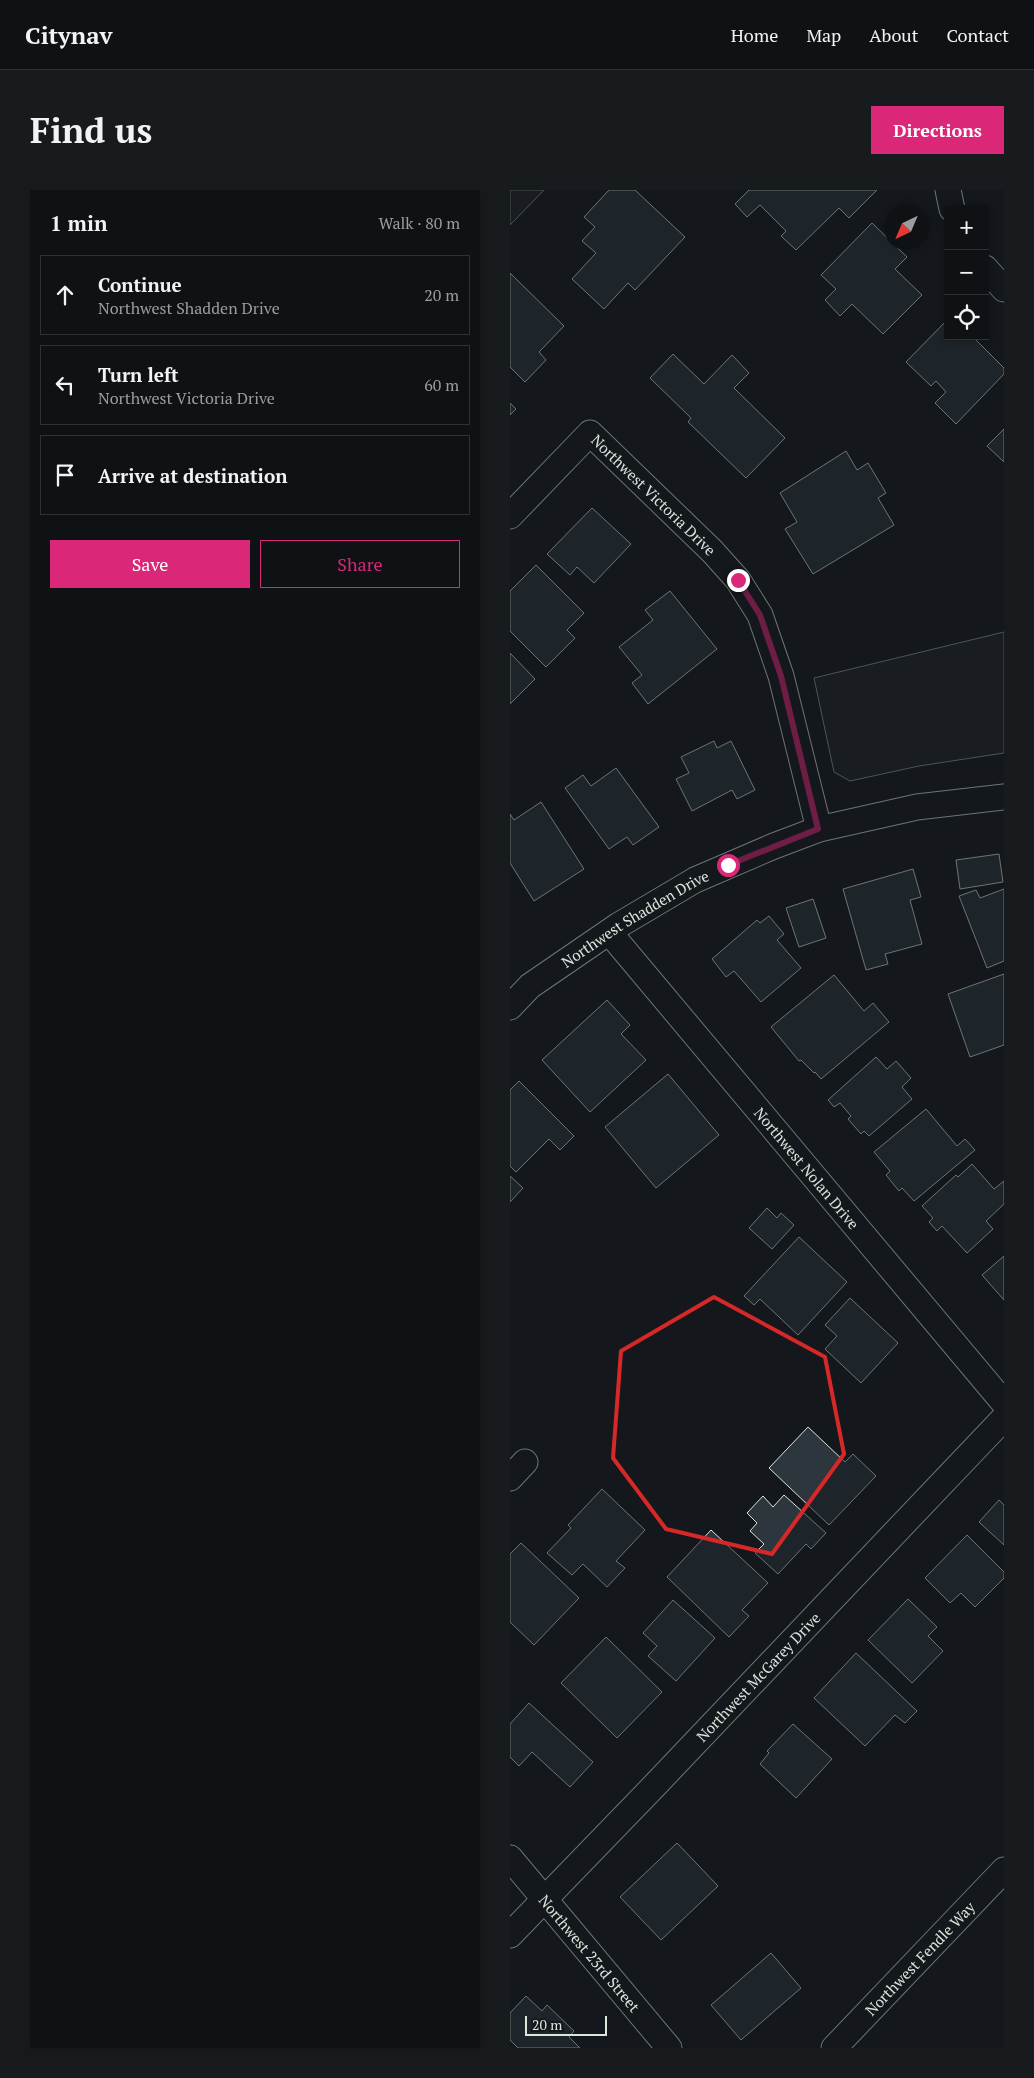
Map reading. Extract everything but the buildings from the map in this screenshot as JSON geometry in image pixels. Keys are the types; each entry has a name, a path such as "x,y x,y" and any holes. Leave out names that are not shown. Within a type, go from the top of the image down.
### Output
{"street":[{"path":"948,190 951,205"},
{"path":"989,272 1004,289"},
{"name":"Northwest Victoria Drive","path":"510,516 590,433 712,551 738,580 760,615 781,676 818,829"},
{"name":"Northwest Shadden Drive","path":"510,1007 530,986 609,932 695,880 774,846 818,829 917,807 1004,797"},
{"name":"Northwest Nolan Drive","path":"609,932 1004,1403"},
{"name":"Northwest McGarey Drive","path":"510,1935 1004,1418"},
{"name":"Northwest 23rd Street","path":"510,1858 669,2048"},
{"name":"Northwest Fendle Way","path":"834,2048 1004,1870"}],"highlighted area":[{"path":"714,1297 825,1357 844,1454 772,1554 666,1529 613,1458 621,1351"}],"shaded area":[{"path":"510,190 544,190 510,225"},
{"path":"1004,632 1004,753 919,766 850,781 834,772 814,678"}],"route":[{"path":"728,865 818,829 781,676 760,615 738,580"}]}
